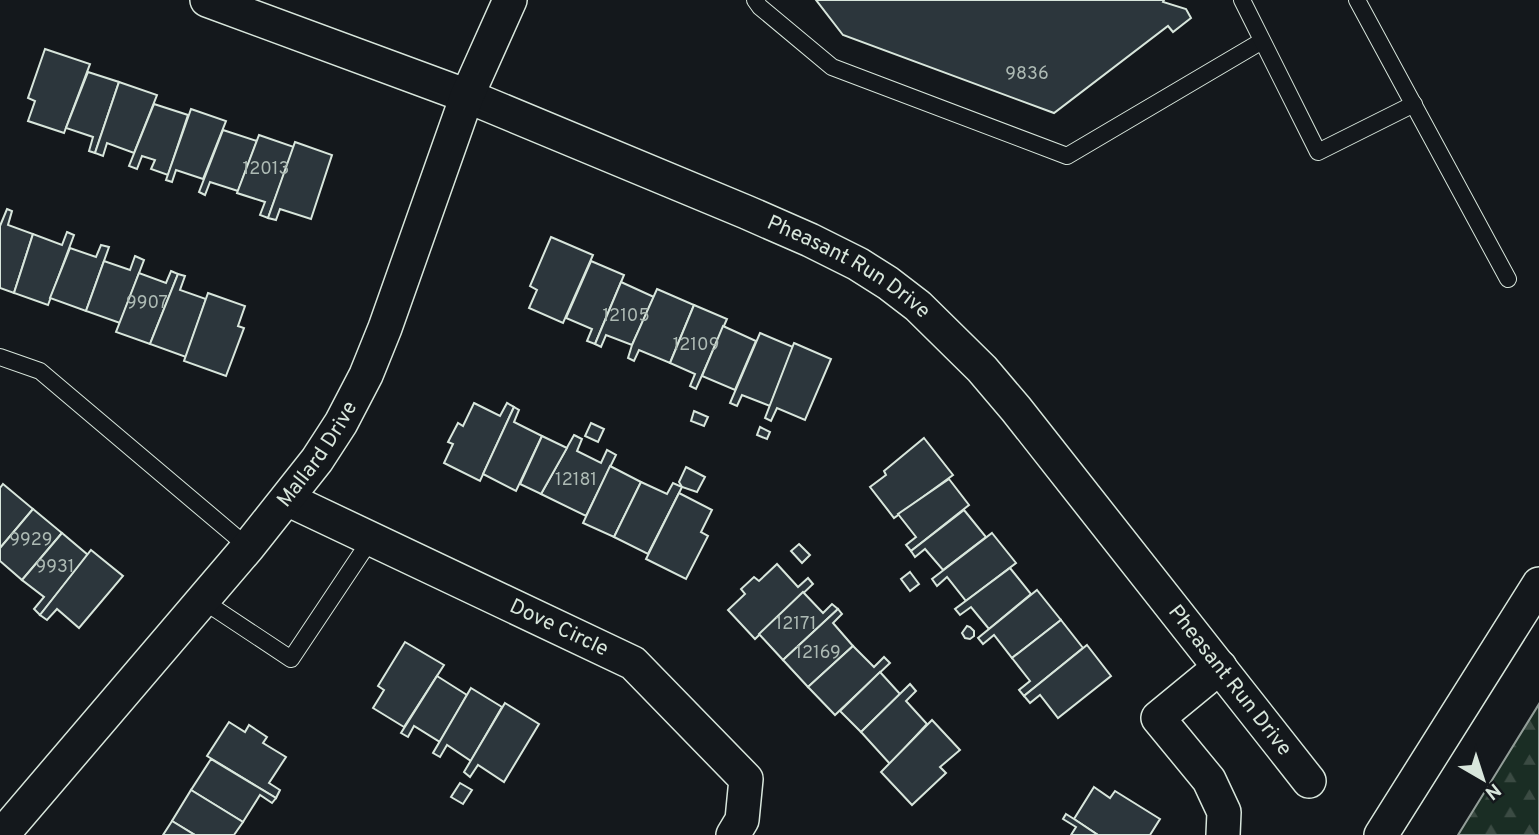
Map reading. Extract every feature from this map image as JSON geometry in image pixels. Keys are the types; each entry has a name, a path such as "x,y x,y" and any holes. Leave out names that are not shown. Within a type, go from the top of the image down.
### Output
{"street":[{"name":"Pheasant Run Drive","path":"207,0 467,96 810,240 858,264 888,283 950,336 1008,399 1309,781"},
{"name":"Mallard Drive","path":"2,835 248,547 317,460 341,423 366,375 385,328 467,96 510,0"},
{"name":"Dove Circle","path":"287,499 633,663 746,779 742,820 733,835"},
{"path":"1381,835 1539,584"},
{"path":"1220,667 1158,719 1209,780 1224,812 1223,835"}],"lane":[{"path":"755,0 832,67 1067,156 1262,41"},
{"path":"1242,0 1318,152 1414,104"},
{"path":"1357,0 1508,279"},
{"path":"0,357 40,371 248,547"},
{"path":"202,600 291,659 371,539"}],"green space":[{"path":"1539,704 1539,835 1458,835"}],"building":[{"path":"816,0 1164,0 1163,2 1186,9 1191,18 1173,32 1168,26 1054,113 843,35"},
{"path":"45,49 90,64 64,133 28,121 35,101 28,98"},
{"path":"88,72 119,82 95,153 89,151 93,137 66,128"},
{"path":"119,82 157,95 134,153 107,143 103,156 95,153"},
{"path":"154,104 188,115 168,175 151,169 155,160 142,156 137,169 129,166"},
{"path":"191,109 226,121 203,179 176,170 172,182 166,180"},
{"path":"223,130 257,141 238,191 210,182 205,195 199,192"},
{"path":"259,135 294,147 268,218 260,215 265,202 237,193"},
{"path":"295,142 332,155 311,219 280,209 276,220 268,218"},
{"path":"7,209 12,211 8,225 33,234 14,293 0,288 0,226"},
{"path":"67,232 74,235 48,305 14,293 33,234 62,245"},
{"path":"551,237 593,255 563,323 529,308 537,290 530,286"},
{"path":"101,245 109,247 86,311 50,298 70,248 96,257"},
{"path":"135,256 144,260 120,323 86,311 104,261 130,270"},
{"path":"591,261 624,275 595,344 587,341 592,329 566,318"},
{"path":"171,271 178,274 150,344 116,332 139,273 166,283"},
{"path":"178,274 185,276 180,290 206,299 186,357 150,344"},
{"path":"621,282 654,297 632,345 606,335 601,347 595,344"},
{"path":"657,289 694,305 670,363 639,350 634,361 628,358 632,345"},
{"path":"208,293 245,306 238,326 244,328 226,376 184,361"},
{"path":"694,305 727,319 696,389 690,386 695,374 670,363"},
{"path":"723,326 756,341 735,390 702,376"},
{"path":"760,333 793,347 770,406 742,395 737,406 730,403"},
{"path":"794,343 831,359 805,420 777,408 771,421 765,418"},
{"path":"474,403 500,416 507,403 514,407 480,481 444,463 453,444 448,442 458,423 463,426"},
{"path":"514,407 519,410 514,422 542,436 516,491 483,474"},
{"path":"694,411 708,417 704,426 691,421"},
{"path":"591,423 604,429 598,442 585,436"},
{"path":"760,427 770,432 767,439 757,435"},
{"path":"574,435 582,439 577,451 601,463 607,450 616,455 586,516 541,494"},
{"path":"542,436 567,448 541,494 520,484"},
{"path":"924,438 953,475 894,518 870,487 886,475 884,471"},
{"path":"610,466 641,482 614,537 583,523"},
{"path":"686,467 705,477 697,492 682,487 679,482"},
{"path":"949,479 969,505 911,551 906,545 916,537 898,514"},
{"path":"641,482 667,494 673,483 682,487 648,554 614,537"},
{"path":"3,484 33,509 0,548 0,488"},
{"path":"679,493 712,510 701,532 708,536 686,579 646,559"},
{"path":"33,509 62,533 22,580 0,561 0,548"},
{"path":"964,510 986,537 943,570 925,549 915,557 911,551"},
{"path":"62,533 88,555 40,615 34,609 44,597 22,580"},
{"path":"992,533 1016,563 966,601 947,577 937,586 932,579"},
{"path":"799,544 810,555 802,563 791,551"},
{"path":"91,550 123,576 79,628 57,609 47,620 40,615"},
{"path":"777,564 798,587 808,578 813,584 755,639 728,610 745,594 741,589 754,577 759,581"},
{"path":"1010,568 1031,594 989,629 971,607 960,615 955,609"},
{"path":"910,572 919,584 910,591 901,579"},
{"path":"1037,590 1061,620 1012,658 994,635 983,644 978,638"},
{"path":"803,592 823,613 832,604 838,609 783,660 759,634"},
{"path":"838,609 842,614 833,623 853,646 808,687 783,660"},
{"path":"1061,620 1083,648 1024,696 1019,690 1030,681 1012,658"},
{"path":"967,626 974,631 974,636 970,639 965,638 962,633"},
{"path":"405,642 444,665 404,727 373,708 384,690 378,686"},
{"path":"1087,645 1111,676 1058,718 1040,695 1030,703 1024,696"},
{"path":"853,646 874,667 884,657 890,663 835,715 808,687"},
{"path":"880,672 900,694 861,732 840,711"},
{"path":"437,676 467,695 440,742 414,726 408,737 401,733"},
{"path":"910,684 916,691 906,701 927,724 890,764 861,732"},
{"path":"471,688 502,707 471,761 447,745 440,757 433,753"},
{"path":"505,703 539,724 504,782 478,765 470,777 464,772"},
{"path":"932,720 960,750 940,767 946,773 912,805 881,772"},
{"path":"229,722 245,732 249,725 267,737 263,743 286,757 269,783 280,790 276,798 207,756"},
{"path":"211,759 276,798 272,803 260,795 243,822 191,790"},
{"path":"460,783 472,790 463,804 451,797"},
{"path":"1094,787 1110,798 1115,791 1160,819 1150,835 1098,835 1074,819"},
{"path":"191,790 243,822 234,835 195,835 172,821"},
{"path":"1066,814 1098,835 1071,835 1076,827 1063,819"},
{"path":"172,821 195,835 163,835"}]}
